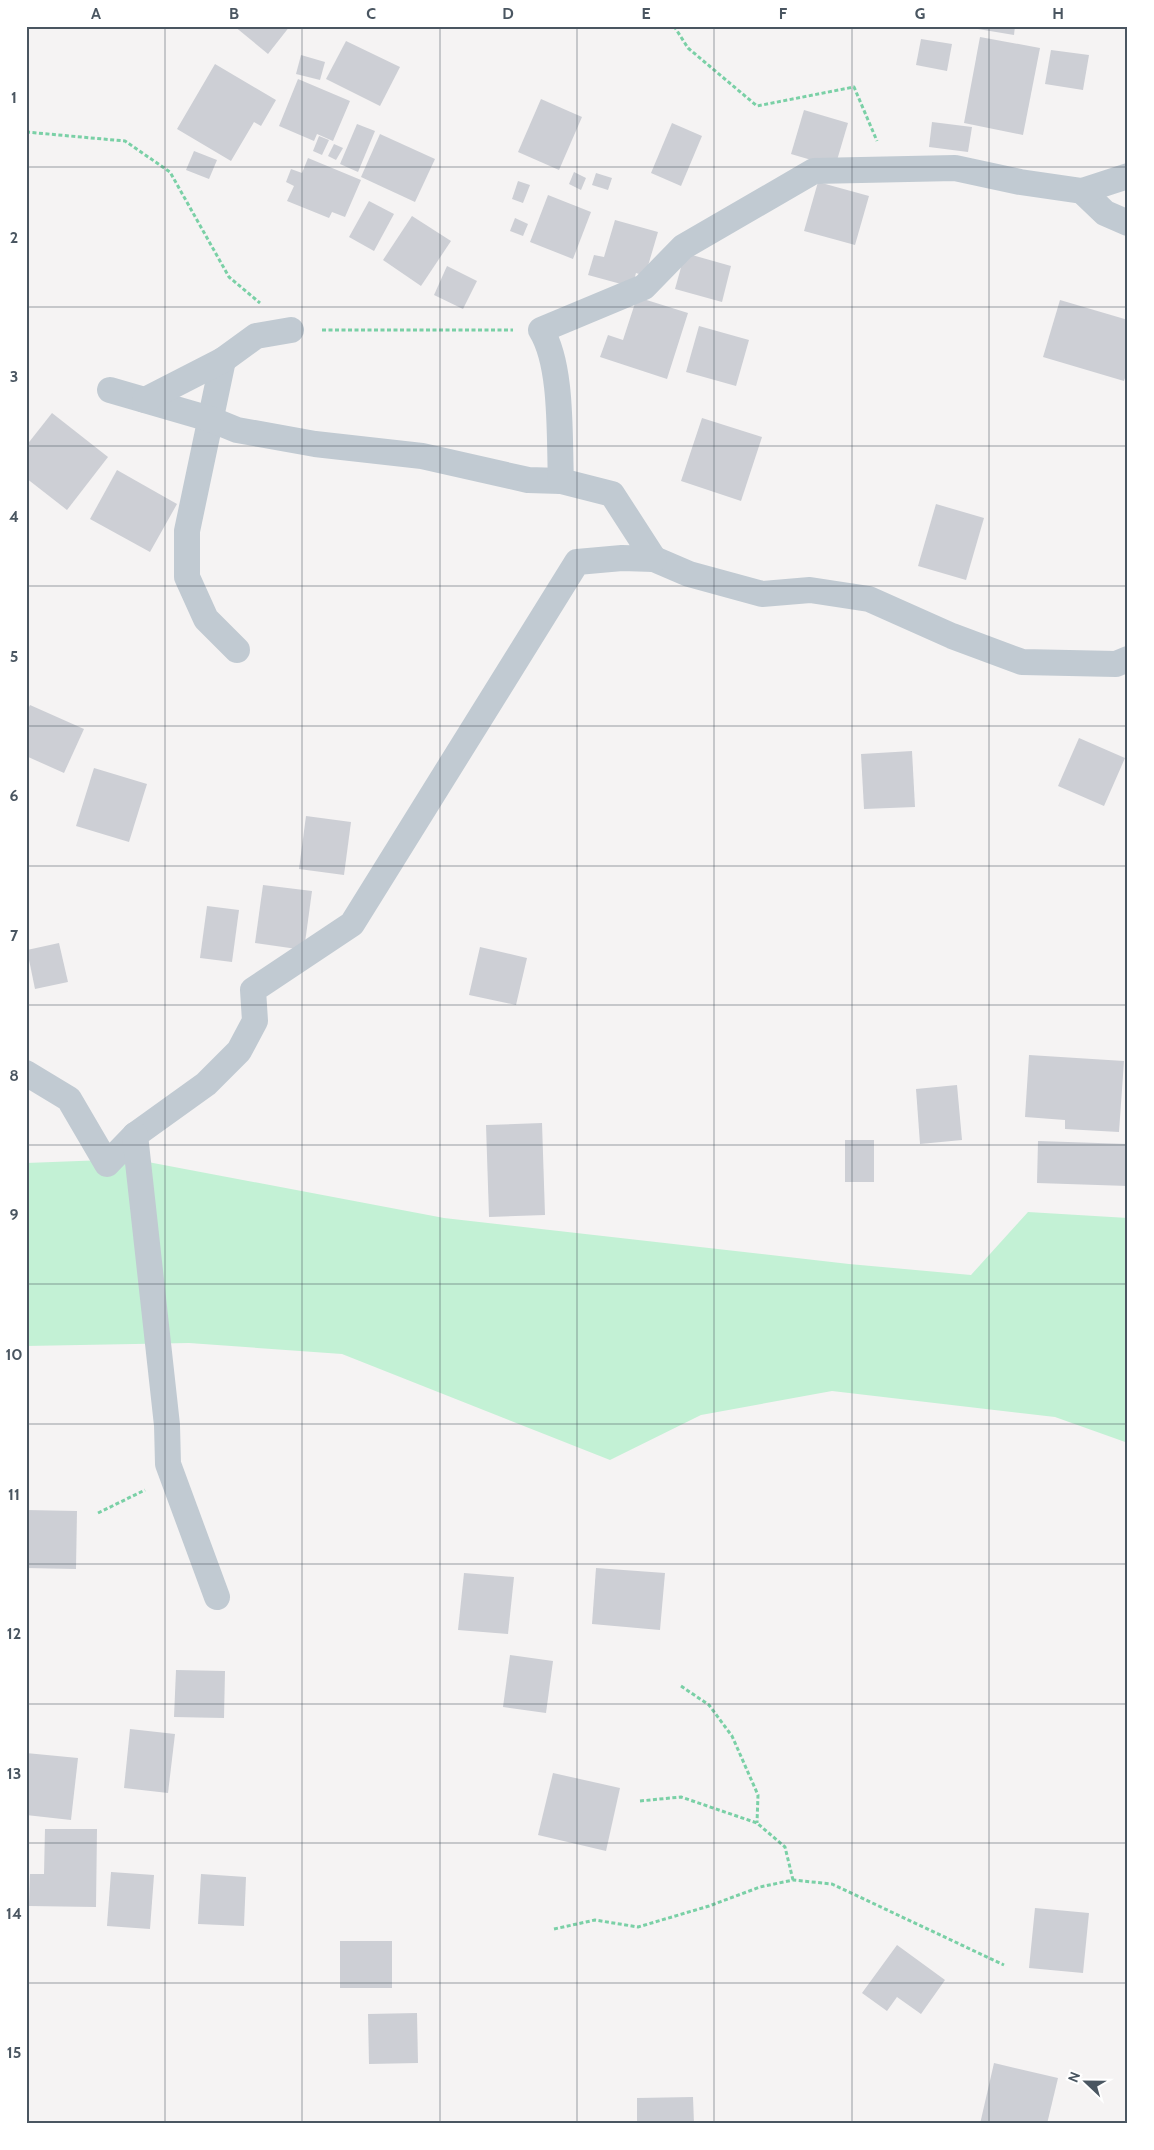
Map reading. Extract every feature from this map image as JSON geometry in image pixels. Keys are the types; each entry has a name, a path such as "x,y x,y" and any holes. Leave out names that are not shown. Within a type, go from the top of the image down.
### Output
{"street":[{"path":"562,481 555,369 549,344 541,330 644,287 683,247 814,171 955,168 1020,182 1082,191 1128,176"},
{"path":"1082,191 1105,213 1128,223"},
{"path":"145,400 223,360 256,336 291,330"},
{"path":"223,360 187,531 187,576 206,619 237,650"},
{"path":"110,390 210,419 237,430 315,444 422,456 528,480 562,481 612,494 654,559"},
{"path":"26,1073 70,1099 107,1164 135,1135 206,1084 239,1051 255,1021 253,990 352,924 577,562 622,558 654,559 690,574 762,594 810,590 869,599 952,636 1022,662 1116,664 1128,659"},
{"path":"135,1135 167,1426 168,1464 217,1597"}],"path":[{"path":"674,26 688,48 757,106 854,87 890,169"},
{"path":"26,132 125,142 170,172 229,277 291,330 541,330"},
{"path":"98,1513 157,1482 168,1464"},
{"path":"680,1686 709,1704 732,1736 758,1795 757,1823"},
{"path":"640,1801 681,1797 757,1823 785,1847 794,1880"},
{"path":"554,1930 595,1920 638,1927 709,1906 760,1887 794,1880 832,1884 1004,1965"}],"green space":[{"path":"132,1159 444,1218 849,1264 971,1275 1028,1212 1128,1218 1128,1443 1055,1417 832,1391 701,1415 610,1460 342,1354 189,1343 26,1346 26,1163"}],"building":[{"path":"234,26 290,26 268,54"},
{"path":"960,26 1015,26 1014,35"},
{"path":"980,37 1040,48 1023,135 964,123"},
{"path":"921,39 952,44 947,71 916,65"},
{"path":"346,41 400,67 380,106 326,79"},
{"path":"1051,50 1089,55 1083,90 1045,84"},
{"path":"301,55 325,62 320,80 296,74"},
{"path":"215,64 276,100 261,126 254,122 231,161 177,129"},
{"path":"298,79 350,101 333,141 317,134 314,141 279,126"},
{"path":"541,99 582,117 559,170 518,152"},
{"path":"804,110 848,123 835,167 791,154"},
{"path":"932,122 972,127 968,152 929,147"},
{"path":"672,123 702,136 681,186 651,173"},
{"path":"357,124 375,131 358,172 340,164"},
{"path":"380,134 435,159 415,202 361,177"},
{"path":"319,136 329,140 322,155 313,151"},
{"path":"334,144 343,148 336,160 328,156"},
{"path":"194,151 217,160 209,179 186,170"},
{"path":"308,158 361,180 345,217 332,212 329,218 287,201 294,186 286,182 291,169 302,173"},
{"path":"574,172 586,178 581,190 569,184"},
{"path":"596,173 612,178 608,190 592,185"},
{"path":"518,181 530,185 523,203 512,199"},
{"path":"818,182 869,196 855,245 804,231"},
{"path":"548,195 591,212 573,259 530,242"},
{"path":"369,201 394,214 374,251 349,237"},
{"path":"412,216 451,241 421,286 383,260"},
{"path":"515,218 528,224 523,236 510,231"},
{"path":"615,220 658,232 645,276 636,273 632,287 588,275 594,255 604,257"},
{"path":"685,253 731,266 722,302 675,289"},
{"path":"447,266 477,281 463,309 434,295"},
{"path":"637,297 688,313 667,379 600,357 608,335 623,340"},
{"path":"1060,300 1128,320 1128,369 1124,381 1043,357"},
{"path":"699,326 749,340 736,386 686,372"},
{"path":"52,413 108,457 67,510 26,478 26,446"},
{"path":"702,418 762,437 741,501 681,481"},
{"path":"117,470 177,504 150,552 90,519"},
{"path":"936,504 984,518 966,580 918,566"},
{"path":"30,705 84,729 64,773 26,756 26,713"},
{"path":"1079,738 1125,758 1104,806 1058,786"},
{"path":"912,751 915,807 864,809 861,754"},
{"path":"94,768 147,784 129,842 76,826"},
{"path":"306,816 351,822 344,875 299,869"},
{"path":"263,885 312,891 304,950 255,943"},
{"path":"207,906 239,910 232,962 200,958"},
{"path":"59,943 68,982 35,989 27,950"},
{"path":"480,947 527,958 516,1005 469,995"},
{"path":"1029,1055 1124,1061 1119,1132 1065,1129 1065,1120 1025,1117"},
{"path":"957,1085 962,1140 920,1144 916,1089"},
{"path":"542,1123 545,1215 489,1217 486,1125"},
{"path":"845,1140 874,1140 874,1182 845,1182"},
{"path":"1038,1141 1128,1144 1128,1186 1037,1183"},
{"path":"26,1510 77,1511 76,1569 26,1568"},
{"path":"596,1568 665,1573 660,1630 592,1624"},
{"path":"464,1573 514,1577 508,1634 458,1630"},
{"path":"510,1655 553,1661 546,1713 503,1707"},
{"path":"176,1670 225,1671 224,1718 174,1717"},
{"path":"130,1729 175,1734 168,1793 124,1788"},
{"path":"26,1753 78,1758 71,1820 26,1815"},
{"path":"553,1773 620,1788 606,1851 538,1835"},
{"path":"45,1829 97,1829 96,1907 29,1906 30,1874 44,1874"},
{"path":"111,1872 154,1875 150,1929 107,1926"},
{"path":"201,1874 246,1877 244,1926 198,1924"},
{"path":"1035,1908 1089,1913 1083,1973 1029,1968"},
{"path":"340,1941 392,1941 392,1988 340,1988"},
{"path":"897,1945 945,1980 921,2014 897,1997 887,2011 862,1993"},
{"path":"417,2013 418,2063 369,2064 368,2014"},
{"path":"994,2063 1058,2078 1047,2124 980,2124"},
{"path":"693,2097 694,2124 637,2124 637,2098"}]}
